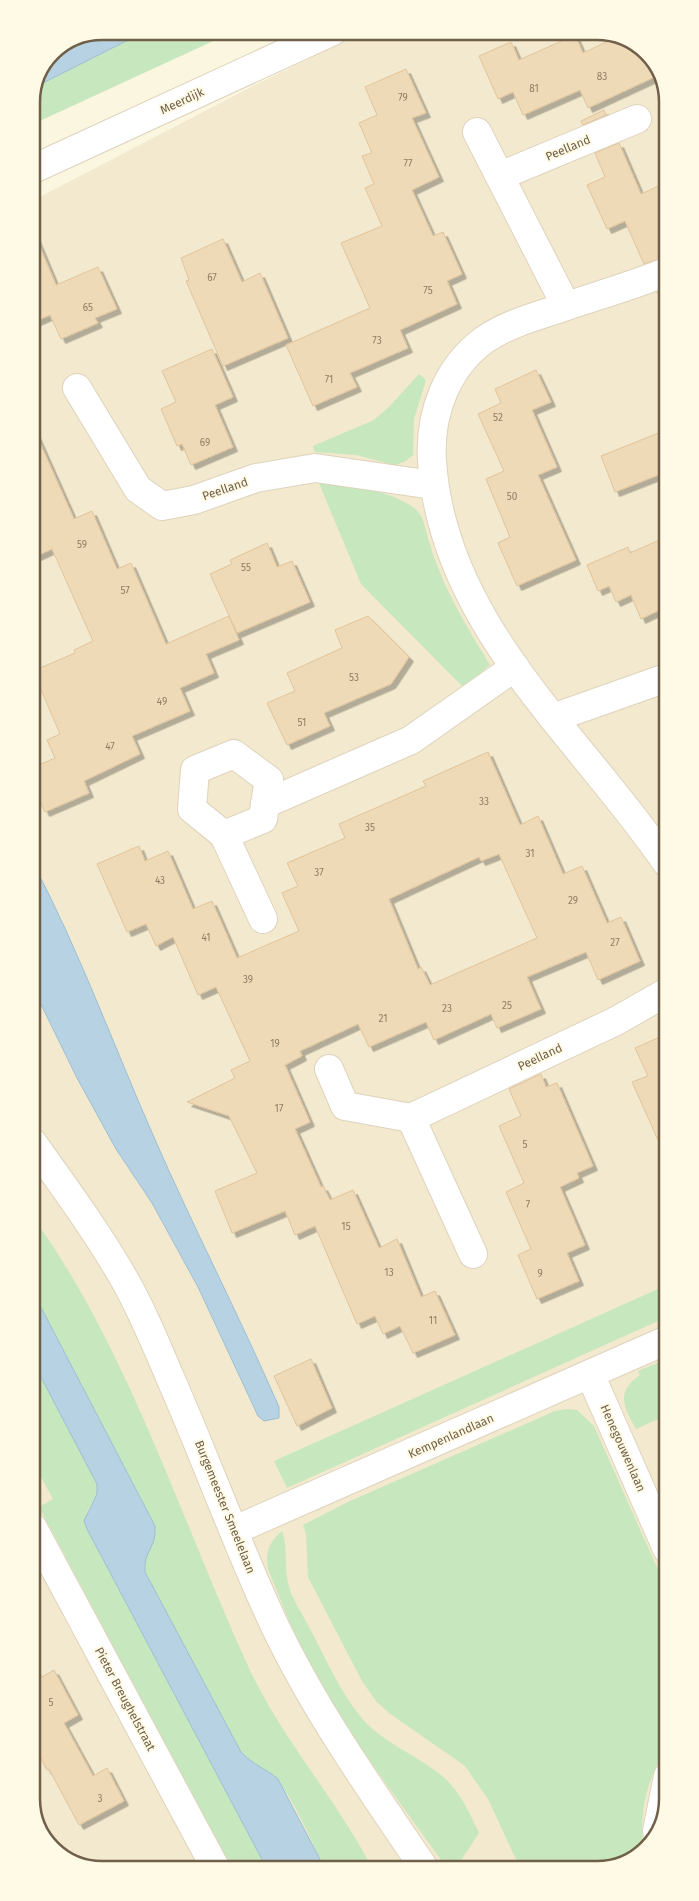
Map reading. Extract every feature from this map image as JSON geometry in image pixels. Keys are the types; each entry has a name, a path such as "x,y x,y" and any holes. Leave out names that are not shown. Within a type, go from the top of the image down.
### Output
{"street":[{"name":"Meerdijk","path":"40,166 313,40"},
{"name":"Peelland","path":"500,176 637,119"},
{"path":"477,132 566,306"},
{"path":"659,274 511,324 484,340 461,362 438,402 432,425 433,485 443,530 470,596 486,625 515,667 659,852"},
{"name":"Peelland","path":"77,388 138,489 162,506 194,500 256,478 315,468 433,485"},
{"path":"265,804 411,740 515,667"},
{"path":"553,718 659,680"},
{"path":"224,835 263,819 269,780 234,754 195,770 192,808 224,835 263,919"},
{"name":"Peelland","path":"411,1118 616,1022 659,997"},
{"path":"329,1069 346,1106 411,1118 473,1254"},
{"name":"Burgemeester Smeelelaan","path":"40,1153 84,1215 124,1278 155,1342 267,1610 298,1670 356,1766 419,1861"},
{"name":"Kempenlandlaan","path":"235,1530 659,1344"},
{"name":"Henegouwenlaan","path":"590,1374 659,1531"},
{"name":"Pieter Breughelstraat","path":"40,1541 212,1861"}],"shaded area":[{"path":"348,40 601,40 621,45 635,53 649,68 657,86 659,102 659,1799 656,1819 646,1837 631,1851 613,1859 597,1861 98,1861 78,1856 61,1846 48,1830 42,1815 40,1799 40,197 253,86"}],"green space":[{"path":"128,40 215,40 40,121 40,98 43,83"},
{"path":"419,374 426,380 414,419 413,455 404,462 395,465 356,455 315,452 313,446 374,420 389,407"},
{"path":"319,483 356,487 393,496 418,512 423,519 434,558 448,590 490,665 463,687 361,584"},
{"path":"40,1228 67,1268 125,1378 151,1435 223,1609 261,1692 292,1743 358,1842 368,1861 321,1861 299,1815 282,1786 241,1752 145,1572 146,1559 154,1540 155,1526 40,1305"},
{"path":"659,1289 659,1321 287,1488 274,1461"},
{"path":"659,1362 659,1419 636,1429 625,1407 624,1400 627,1388 640,1375 638,1371"},
{"path":"40,1375 97,1484 97,1494 87,1512 88,1531 263,1861 228,1861 40,1509 40,1506 53,1499 40,1475"},
{"path":"577,1410 594,1426 659,1572 659,1761 646,1795 642,1821 642,1841 631,1851 621,1856 597,1861 517,1861 488,1799 465,1766 389,1713 376,1701 362,1681 308,1577 306,1534 303,1525 348,1502 555,1411"},
{"path":"282,1531 285,1543 289,1589 352,1706 378,1734 442,1776 454,1788 468,1810 479,1833 461,1861 442,1861 385,1783 326,1693 294,1632 268,1569 267,1558 269,1548"}],"water":[{"path":"128,40 43,83 50,68 68,50 90,41"},
{"path":"40,877 80,963 168,1169 279,1407 279,1418 264,1421 258,1416 198,1287 152,1203 116,1149 77,1078 40,1002"},
{"path":"40,1305 155,1526 154,1540 146,1559 145,1572 241,1752 278,1779 321,1861 263,1861 88,1531 84,1521 97,1494 97,1484 40,1375"}],"building":[{"path":"564,40 577,40 583,53 609,41 628,48 635,53 644,61 654,77 588,108 580,90 523,115 513,92 498,99 479,56 511,42 519,60"},
{"path":"406,69 426,113 412,118 439,177 412,190 433,236 443,232 462,274 447,281 457,304 400,330 408,348 350,373 357,387 313,406 286,345 370,308 341,243 382,226 365,188 374,184 362,156 372,153 359,123 377,115 365,87"},
{"path":"604,110 606,115 583,125 581,121"},
{"path":"619,143 641,194 659,186 659,259 644,264 625,221 607,229 587,185 605,177 595,153"},
{"path":"223,239 242,282 260,273 288,338 223,366 186,281 189,280 181,258"},
{"path":"40,247 56,285 98,267 117,309 95,318 98,323 61,339 50,315 40,319"},
{"path":"212,349 233,397 215,405 233,447 191,465 182,444 177,446 161,409 176,402 162,371"},
{"path":"536,370 551,402 532,410 557,467 538,475 576,560 517,586 498,543 510,537 486,479 504,471 478,414 501,403 495,389"},
{"path":"659,433 659,475 615,492 601,456"},
{"path":"40,443 74,519 92,511 117,569 131,563 166,644 229,616 239,640 206,654 214,673 180,688 190,711 132,736 140,754 84,781 89,793 45,812 40,801 40,765 55,758 47,740 60,734 40,687 40,668 75,653 74,650 93,641 52,549 40,554"},
{"path":"659,540 659,610 641,619 631,595 616,602 609,586 598,591 587,565 628,547 630,553"},
{"path":"267,543 277,567 292,561 310,602 237,633 210,574 232,564 230,560"},
{"path":"368,616 409,657 391,684 324,713 330,726 287,745 267,703 295,691 287,673 342,648 335,630"},
{"path":"488,752 520,825 538,816 563,874 582,866 607,923 621,917 640,961 598,980 586,952 527,977 541,1009 497,1028 491,1014 434,1040 426,1022 369,1047 358,1024 300,1051 302,1056 285,1065 310,1122 295,1129 321,1187 323,1186 330,1200 353,1190 379,1248 397,1239 421,1297 435,1291 455,1335 413,1353 400,1326 383,1334 375,1316 357,1324 315,1226 295,1235 285,1211 232,1233 215,1191 257,1173 229,1116 187,1102 235,1078 231,1070 250,1061 216,987 198,995 173,937 156,946 146,924 127,932 97,864 139,846 145,861 168,851 193,909 212,901 237,958 299,931 282,893 298,886 287,863 345,838 339,824 426,786 423,781","holes":["499,854 537,938 430,985 421,967 418,969 389,899 479,857 481,861"]},
{"path":"659,1038 659,1142 632,1082 648,1076 635,1048"},
{"path":"541,1074 546,1087 557,1083 593,1166 577,1173 579,1178 560,1187 585,1245 567,1253 579,1281 537,1299 518,1255 531,1249 506,1192 524,1183 499,1126 521,1116 509,1089"},
{"path":"311,1359 332,1408 297,1426 274,1376"},
{"path":"54,1670 78,1715 64,1723 93,1776 107,1768 124,1801 79,1825 49,1769 47,1770 40,1757 40,1678"}]}
